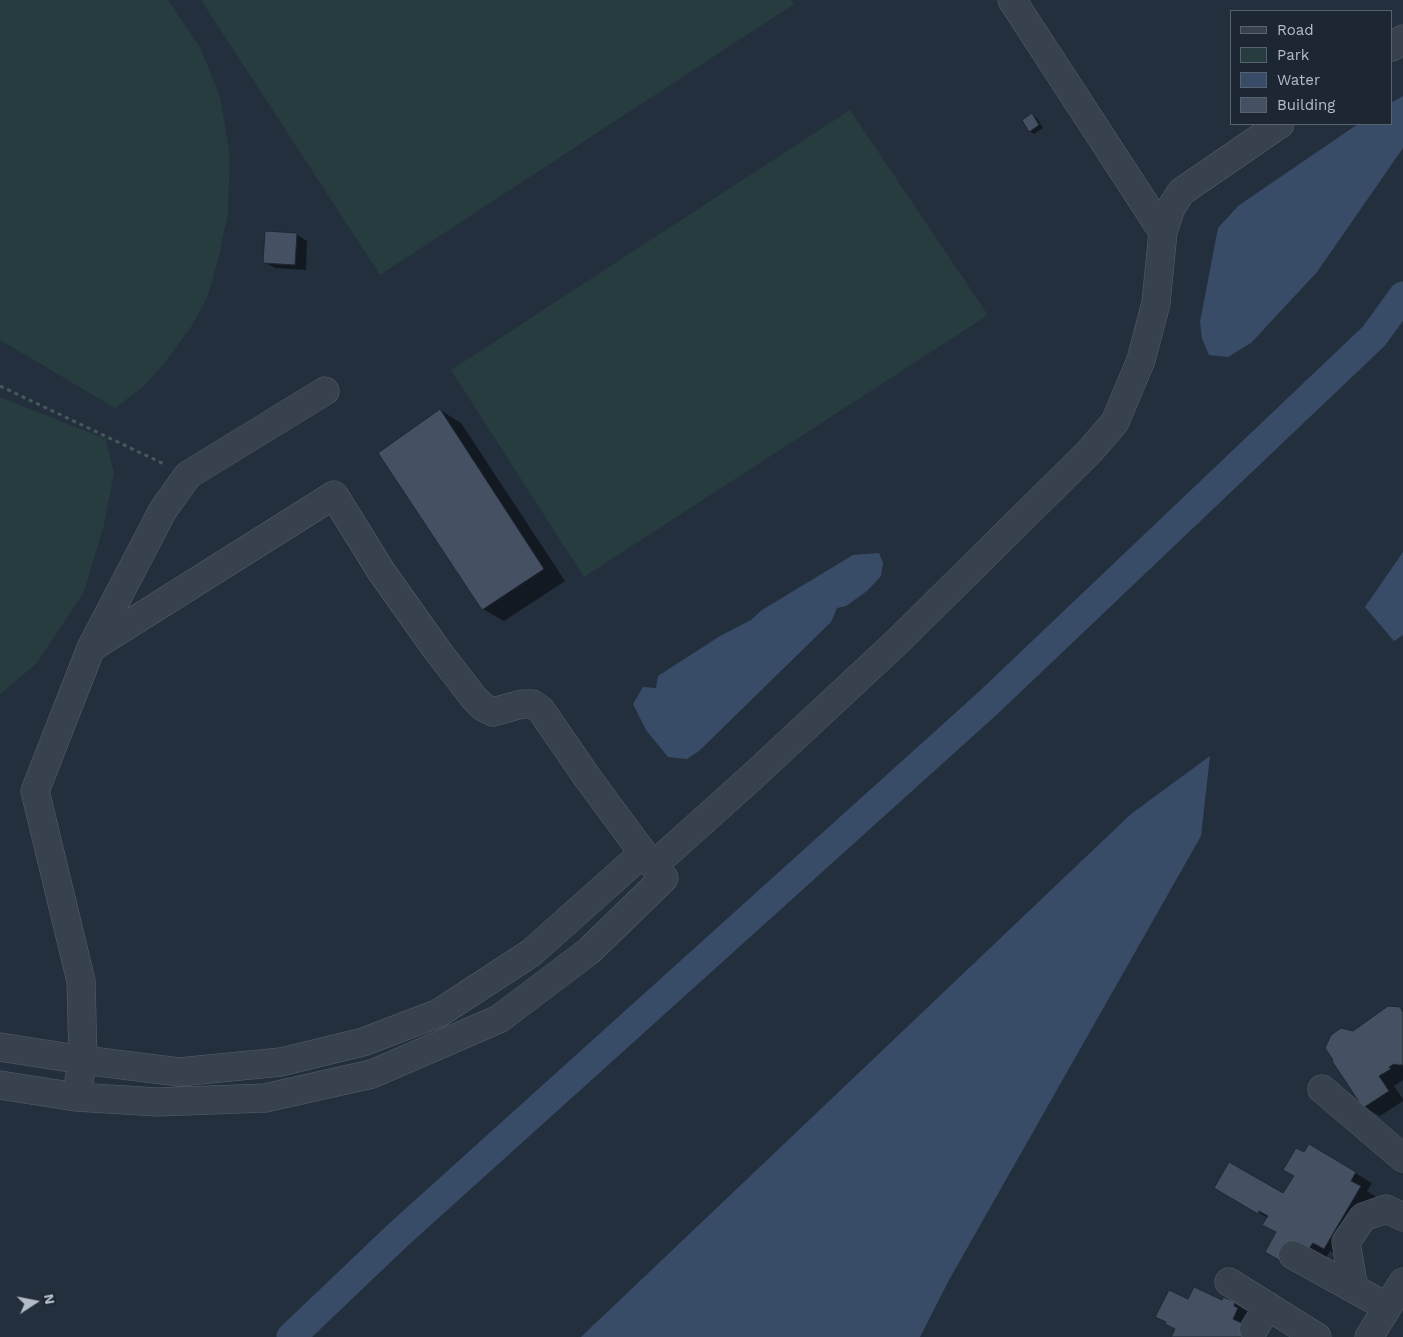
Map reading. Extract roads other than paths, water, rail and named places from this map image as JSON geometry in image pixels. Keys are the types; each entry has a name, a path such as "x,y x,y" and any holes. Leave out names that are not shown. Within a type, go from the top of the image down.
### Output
{"street":[{"path":"1012,0 1163,232"},
{"path":"0,1047 179,1072 281,1062 363,1042 439,1013 531,953 654,865 898,641 1090,451 1115,422 1141,360 1156,303 1163,232 1171,208 1181,192 1279,125"},
{"path":"76,1097 83,1060 81,981 35,791 91,648 163,510 188,475 325,391"},
{"path":"91,648 334,495 381,572 474,698 483,707 494,712 522,704 533,704 541,710 587,777 654,865"},
{"path":"0,1085 76,1097 157,1102 265,1098 372,1074 499,1019 589,951 654,865"},
{"path":"1322,1089 1403,1158"},
{"path":"1354,1289 1346,1242 1363,1217 1386,1209 1403,1217"},
{"path":"1293,1255 1354,1289 1397,1296 1369,1337"},
{"path":"1229,1282 1317,1337"},
{"path":"1254,1330 1268,1306"}],"water":[{"path":"1403,96 1403,148 1317,272 1251,343 1228,357 1209,355 1202,339 1200,322 1218,228 1238,206 1357,125 1393,125 1393,101"},
{"path":"1403,552 1403,635 1394,641 1365,607"},
{"path":"879,553 883,563 881,576 867,591 846,606 837,608 831,622 699,751 687,759 668,757 646,730 633,704 643,687 656,688 658,676 853,555"},
{"path":"1210,756 1201,836 949,1280 920,1337 581,1337 1131,814"}],"waterway":[{"path":"291,1337 398,1235 988,703 1374,336 1403,296"}]}
